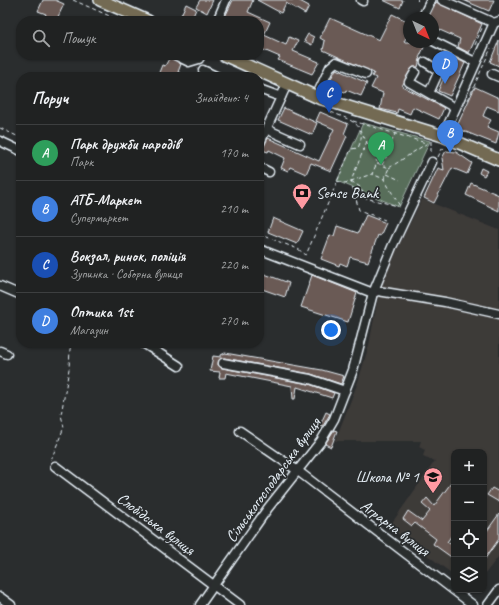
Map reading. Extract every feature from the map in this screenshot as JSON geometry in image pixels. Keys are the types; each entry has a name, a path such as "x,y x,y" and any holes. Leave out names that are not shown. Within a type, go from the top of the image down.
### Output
{"main road":[{"path":"100,0 137,16"},
{"path":"230,60 258,72"},
{"path":"264,74 316,97 446,138 499,160"}],"street":[{"path":"219,16 226,0"},
{"path":"425,12 431,0"},
{"path":"442,0 496,22 475,62 455,108 446,138"},
{"path":"439,45 475,62"},
{"path":"185,60 189,62 196,60"},
{"path":"316,97 330,67 336,62 366,74"},
{"path":"425,62 439,71 429,93"},
{"path":"203,70 207,72"},
{"path":"415,72 409,82 455,108"},
{"path":"264,134 287,84"},
{"path":"264,91 281,97"},
{"path":"266,129 300,144"},
{"path":"0,142 16,149"},
{"name":"Сільськогосподарська вулиця","path":"200,605 268,508 321,441 334,419 353,370 375,292 407,215 432,162"},
{"path":"264,170 269,172"},
{"path":"264,251 375,292 445,302 499,314"},
{"path":"0,286 16,293"},
{"path":"151,348 179,366"},
{"path":"223,363 310,379 345,391"},
{"name":"Аграрна вулиця","path":"240,431 298,471 474,605"},
{"name":"Слобідська вулиця","path":"55,466 240,605"},
{"path":"488,605 499,590"},
{"path":"0,597 11,605"}],"path":[{"path":"73,0 110,16"},
{"path":"326,109 359,125 378,163 389,168 384,179"},
{"path":"350,121 427,143"},
{"path":"0,128 16,136"},
{"path":"264,236 298,249 306,255 351,149 358,148 362,140 362,132"},
{"path":"382,165 386,157 391,154 392,150 390,146 395,133"},
{"path":"430,141 432,162 436,162 442,149 446,148 446,138"},
{"path":"367,142 351,181 359,210 385,220"},
{"path":"386,157 382,153 384,149 390,146"},
{"path":"372,174 378,163"},
{"path":"337,180 345,183 372,174 384,179 400,207 407,215"},
{"path":"386,174 400,180"},
{"path":"351,181 360,187 365,198 400,207"},
{"path":"55,466 50,461 64,428 61,415 69,369 70,348"}],"shaded area":[{"path":"422,199 499,230 499,556 487,571 487,449 451,449 451,573 389,527 435,461 423,456 425,450 419,447 421,441 335,441 358,382 369,345 381,282"}],"green space":[{"path":"363,123 430,141 399,207 337,181"}],"building":[{"path":"43,0 55,0 64,4 58,16 45,16 46,14 38,11"},
{"path":"200,0 213,0 207,13 196,7"},
{"path":"233,0 253,0 248,12 257,16 225,16"},
{"path":"257,0 298,0 309,6 305,14 286,3 281,13"},
{"path":"383,0 403,0 400,8"},
{"path":"463,0 494,0 489,11"},
{"path":"436,2 482,24 469,53 458,47 460,39 439,30 439,12 431,12"},
{"path":"186,4 196,9 193,16 181,15"},
{"path":"392,14 403,19 403,48 424,48 419,58 418,67 413,67 411,69 402,86 444,108 439,119 413,107 410,114 398,109 397,113 380,109 383,93 371,88 376,78 372,76 374,73 323,50 325,41 320,38 330,18 379,40"},
{"path":"264,19 270,22 264,35"},
{"path":"308,34 314,37 312,45 304,41"},
{"path":"264,35 286,45 289,37 298,41 293,51 319,62 312,74 278,60 280,57 264,50"},
{"path":"499,40 499,66 490,62"},
{"path":"453,57 465,63 450,96 438,91"},
{"path":"168,60 175,60 181,64 178,72 159,72 162,65 165,66"},
{"path":"336,69 367,83 361,96 346,90 345,92 342,91 340,94 326,88"},
{"path":"475,87 499,98 499,111 487,106 483,116 491,120 487,127 499,132 496,144 456,128"},
{"path":"284,108 317,123 312,135 278,120"},
{"path":"320,112 348,124 344,134 347,136 331,171 311,163 306,174 290,167 288,171 281,168 285,158 269,150 268,152 264,151 264,146 268,138 319,161 334,129 316,121"},
{"path":"446,151 456,152 472,163 467,174 452,168 434,203 424,198 438,168 444,170 442,158"},
{"path":"481,168 487,171 484,176 479,173"},
{"path":"471,183 499,195 499,211 466,195"},
{"path":"366,215 386,223 380,236 378,235 368,262 350,257 347,266 340,263 339,266 321,259 330,235 334,236 337,226 358,233"},
{"path":"273,218 303,231 297,244 268,232"},
{"path":"264,274 289,283 285,297 264,290"},
{"path":"312,275 357,293 348,322 301,307"},
{"path":"225,353 322,370 344,376 341,384 311,374 224,358 219,360 218,365 222,368 309,384 334,393 332,398 297,387 295,399 293,399 292,386 226,373 225,378 219,378 220,372 210,371 213,356 221,357 221,355"},
{"path":"326,412 330,414 323,426 320,425"},
{"path":"334,430 337,431 331,447 325,444"},
{"path":"451,483 451,536 447,542 451,544 451,557 433,544 436,539 415,523 412,526 403,519 408,511 422,521 430,511 422,504 427,498 434,506"},
{"path":"492,488 499,492 499,502 487,495"},
{"path":"499,514 499,539 487,556 487,531"}],"place":[{"name":"Оптика 1st","path":"445,84"},
{"name":"Вокзал, ринок, поліція","path":"329,113"},
{"name":"АТБ-Маркет","path":"450,153"},
{"name":"Парк дружби народів","path":"381,165"},
{"name":"Sense Bank","path":"302,210"},
{"name":"Школа № 1","path":"433,494"}]}
